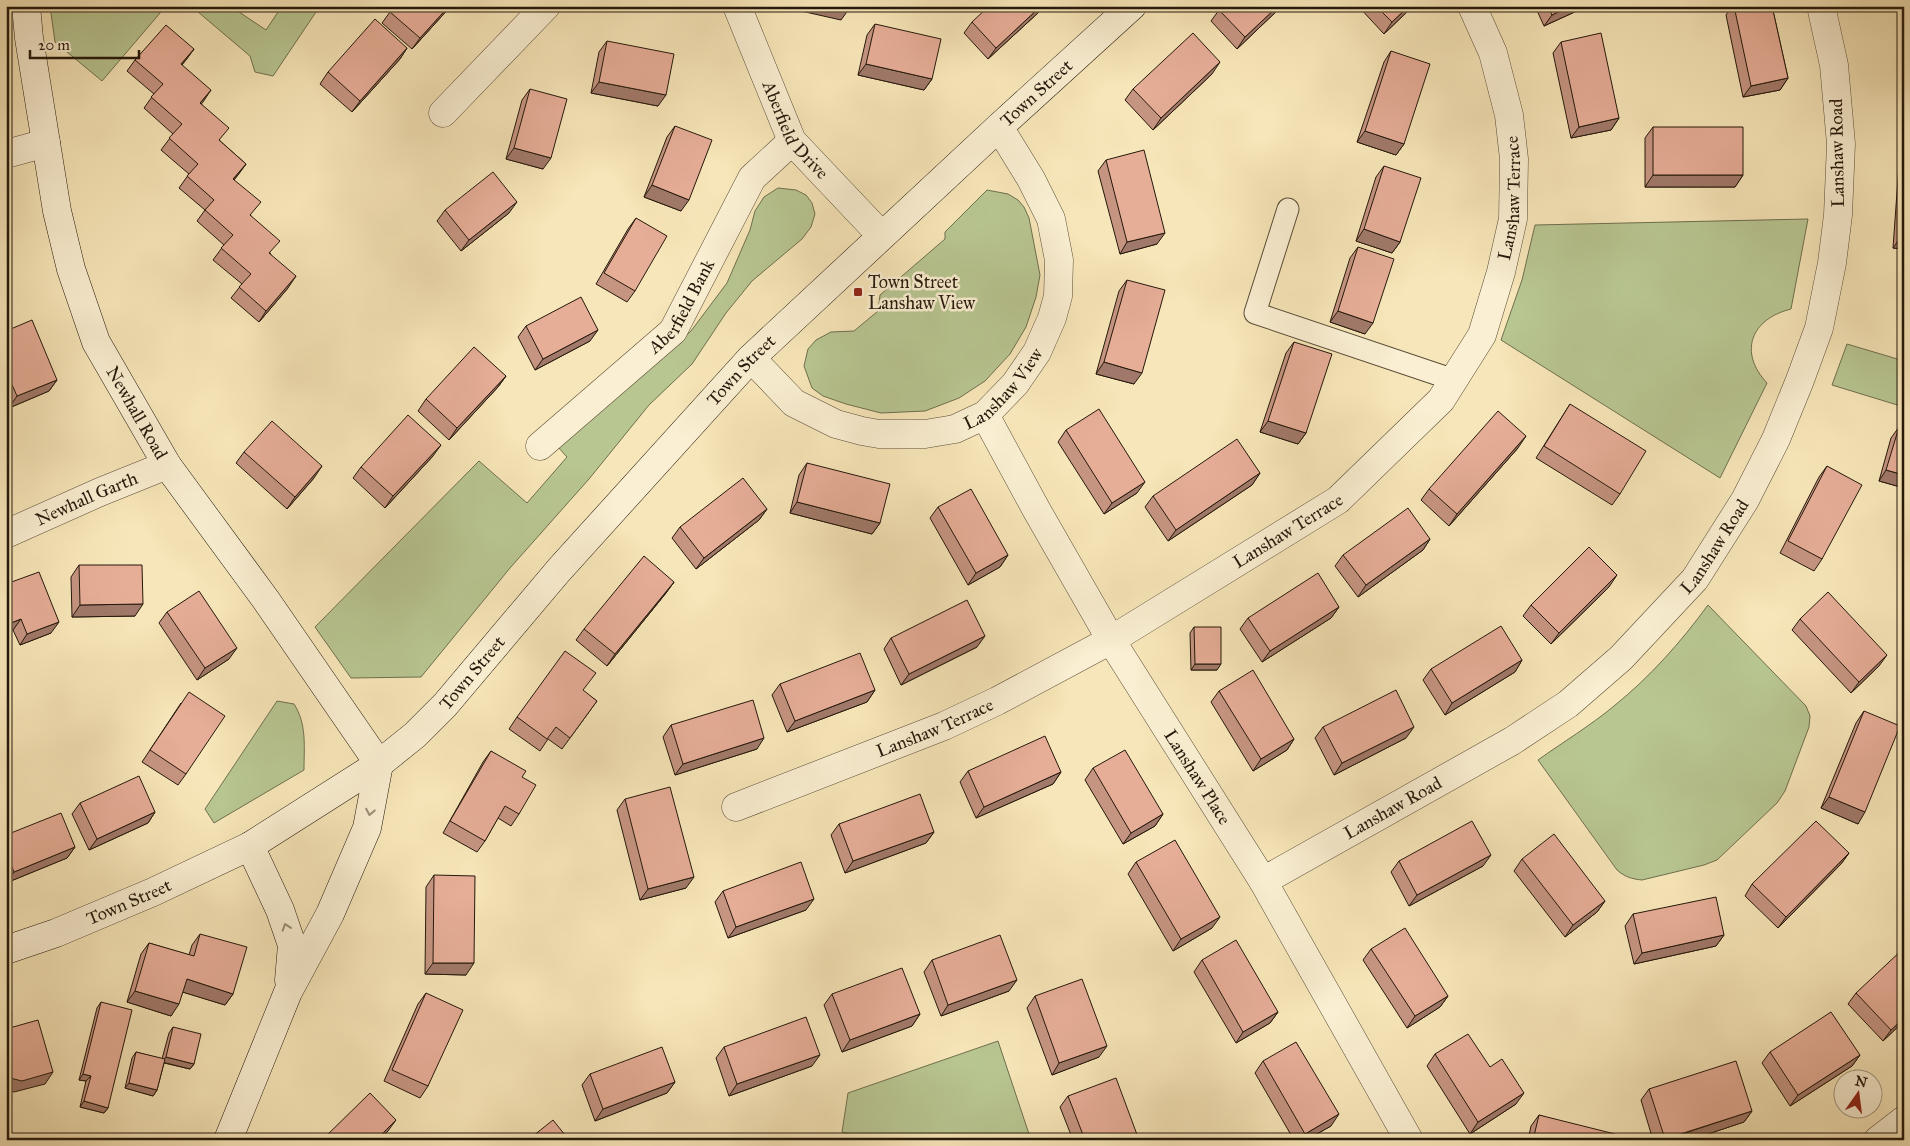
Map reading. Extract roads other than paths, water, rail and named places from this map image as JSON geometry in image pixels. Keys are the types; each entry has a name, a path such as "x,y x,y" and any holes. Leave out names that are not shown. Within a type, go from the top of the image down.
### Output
{"street":[{"name":"Newhall Road","path":"26,6 58,211 71,269 96,342 167,465 266,600 379,764"},
{"path":"443,113 546,6"},
{"name":"Aberfield Drive","path":"737,6 792,141 881,235"},
{"name":"Town Street","path":"6,950 56,933 153,892 250,846 379,764 415,735 445,705 559,570 751,358 881,235 1132,6"},
{"name":"Lanshaw Terrace","path":"736,807 944,726 997,701 1111,640 1338,500 1441,400 1482,335 1501,272 1513,219 1514,159 1509,115 1493,53 1472,6"},
{"name":"Lanshaw Road","path":"1264,881 1512,741 1568,704 1621,658 1695,579 1745,500 1776,439 1819,328 1832,263 1838,215 1841,144 1834,65 1822,6"},
{"name":"Lanshaw View","path":"751,358 794,403 836,424 862,431 879,434 925,434 955,429 985,415 1015,384 1037,352 1052,318 1058,296 1059,260 1051,219 1031,179 999,127"},
{"name":"Aberfield Bank","path":"540,446 673,331 752,178 792,141"},
{"path":"6,154 46,143"},
{"name":"Lanshaw Place","path":"985,415 1111,640 1264,881 1409,1140"},
{"name":"Newhall Garth","path":"6,534 167,465"},
{"path":"228,1140 288,992 330,914 367,828 379,764"},
{"path":"250,846 280,910 292,945 288,992"},
{"path":"1878,1140 1904,1120"}],"lane":[{"path":"1288,209 1256,313 1454,380"}],"place":[{"name":"Town Street Lanshaw View","path":"858,292"}]}
